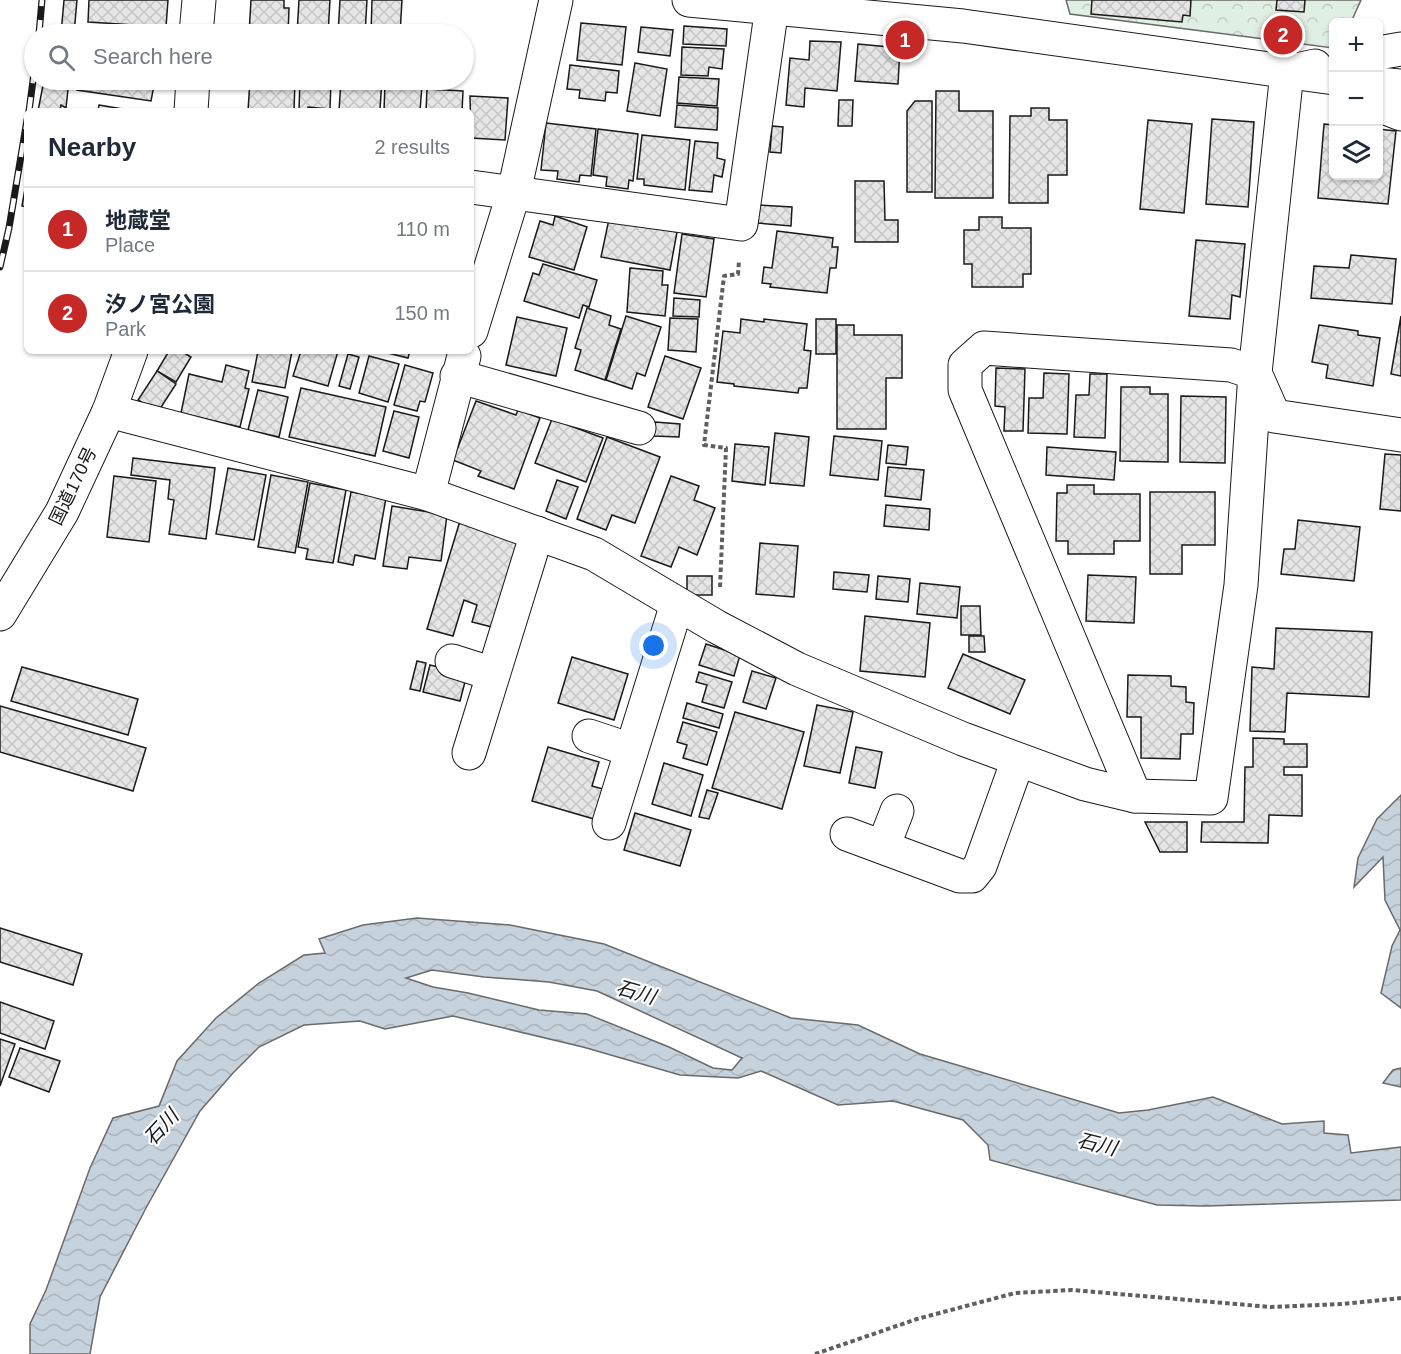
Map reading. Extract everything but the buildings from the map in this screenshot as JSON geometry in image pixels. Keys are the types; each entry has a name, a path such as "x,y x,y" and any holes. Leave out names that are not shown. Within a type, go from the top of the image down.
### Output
{"main road":[{"path":"197,24 199,0"},
{"path":"474,321 514,192 556,0"},
{"path":"689,0 772,5 963,26 1287,72 1329,75"},
{"path":"474,187 741,224 772,5"},
{"path":"1383,52 1401,49"},
{"path":"109,411 428,494 594,554 717,627 797,669 963,739 1085,784 1135,796 1211,798 1241,585 1254,373 1287,72"},
{"path":"1383,84 1401,86"},
{"path":"191,108 192,90"},
{"path":"1383,107 1401,114"},
{"path":"1135,796 965,390 965,365 984,348 1231,365 1254,373 1274,416 1401,435"},
{"name":"国道170号","path":"0,614 62,512 109,411 130,354"},
{"path":"428,494 461,363 639,428"},
{"path":"469,753 537,533"},
{"path":"609,823 677,604"},
{"path":"452,661 493,674"},
{"path":"589,736 631,750"},
{"path":"847,834 960,876 972,876 980,866 1017,760"},
{"path":"883,847 897,811"}],"path":[{"path":"717,627 726,448 704,445 724,276 738,274 741,224"},
{"path":"814,1354 917,1319 1015,1293 1072,1290 1271,1307 1401,1299"}],"green space":[{"path":"1066,0 1361,0 1353,18 1329,18 1329,47 1070,14"}],"water":[{"path":"1401,795 1401,1008 1381,993 1392,946 1400,930 1385,900 1383,857 1354,887 1358,858 1377,819"},
{"name":"石川","path":"417,918 510,925 604,944 791,1018 858,1025 920,1054 1119,1113 1148,1110 1213,1097 1282,1124 1324,1121 1324,1133 1348,1135 1351,1153 1401,1147 1401,1200 1205,1206 1157,1205 990,1160 988,1145 963,1120 893,1101 838,1105 761,1071 738,1078 680,1075 583,1047 453,1016 385,1029 360,1021 304,1025 259,1047 200,1111 100,1297 90,1354 30,1354 30,1324 46,1290 90,1168 113,1118 159,1106 177,1061 216,1018 259,983 304,955 325,953 319,939 363,925","holes":["432,970 549,982 597,991 742,1058 732,1070 713,1068 669,1047 587,1014 539,1010 433,987 406,978"]},
{"path":"1401,1068 1401,1087 1383,1083 1393,1070"}],"railway":[{"path":"40,24 42,0"},
{"path":"29,108 32,90"},
{"path":"0,267 24,138"}],"place":[{"name":"汐ノ宮公園","path":"1283,35"},
{"name":"地蔵堂","path":"905,40"}]}
